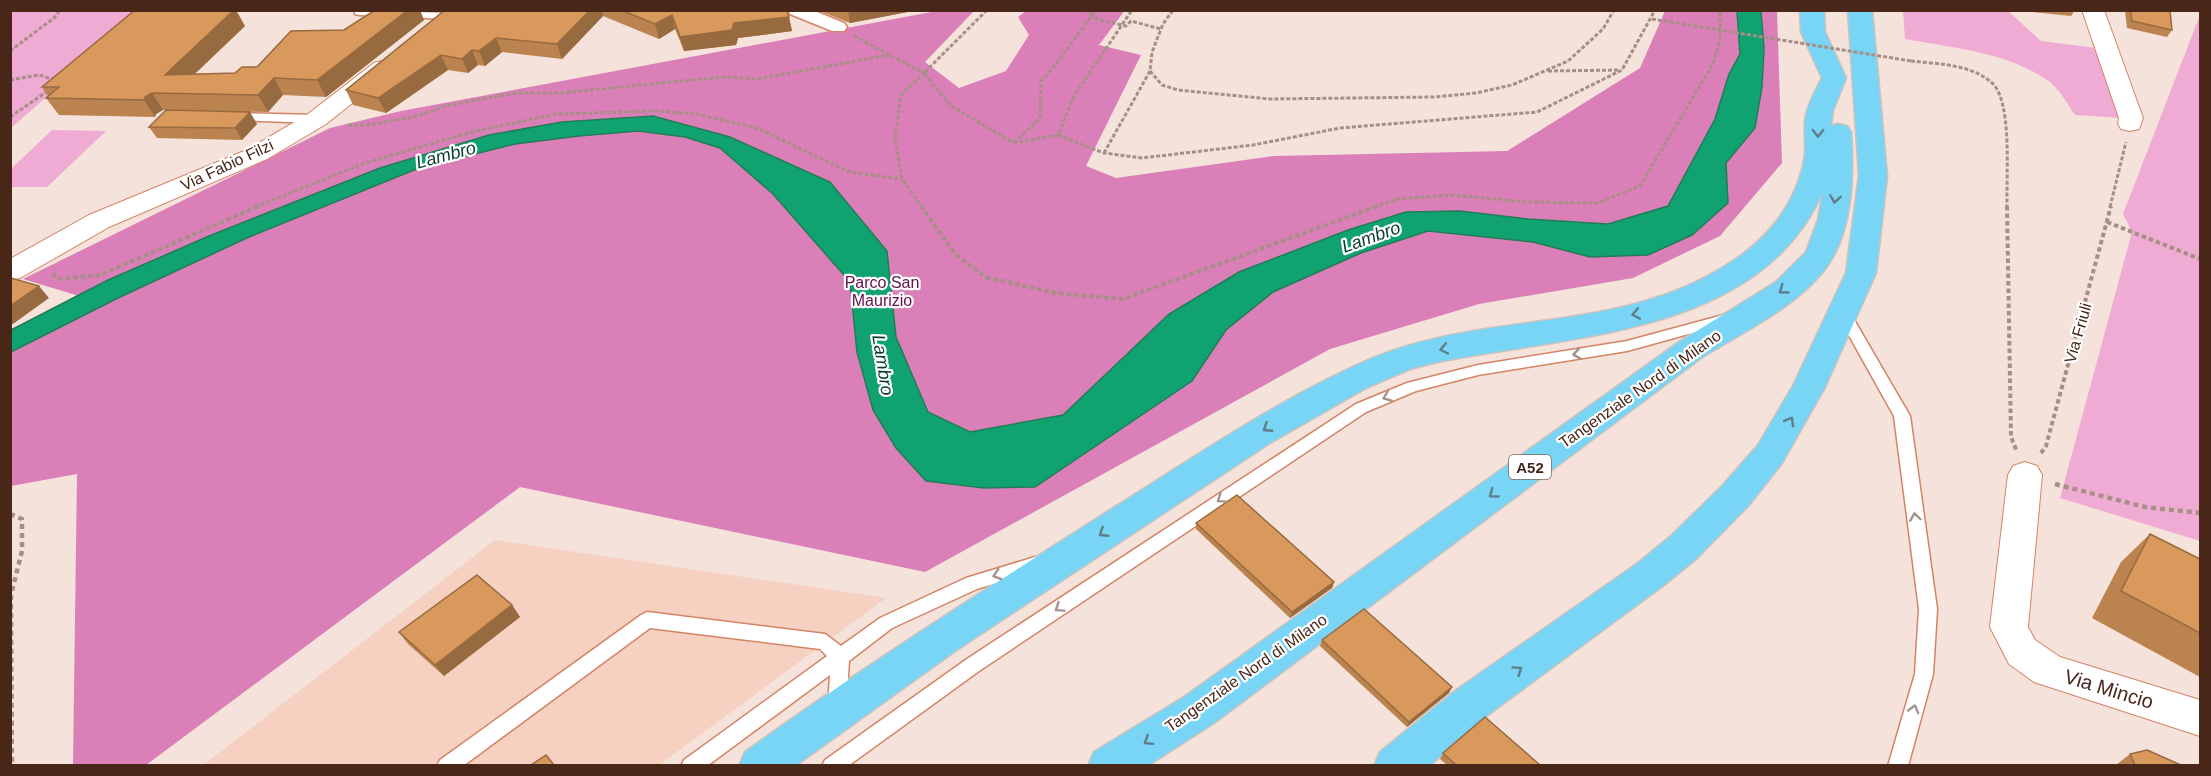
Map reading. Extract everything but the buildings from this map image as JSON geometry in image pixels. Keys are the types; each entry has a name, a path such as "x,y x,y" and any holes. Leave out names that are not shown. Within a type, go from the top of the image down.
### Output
{"highway":[{"path":"760,765 837,710 1073,552 1288,415 1343,384 1393,363 1442,349 1657,310 1692,298 1753,262 1781,236 1801,209 1813,182 1819,154 1818,118 1834,78 1814,33 1812,10"},
{"name":"Tangenziale Nord di Milano","path":"1109,765 1199,710 1690,350 1755,310 1812,266 1823,248 1831,223 1838,177 1839,146 1830,10"},
{"path":"1395,765 1424,744 1470,704 1651,574 1684,547 1736,495 1770,454 1809,387 1861,273 1873,176 1860,10"}],"street":[{"path":"796,10 838,27"},
{"path":"2093,10 2131,118 2130,124"},
{"name":"Via Fabio Filzi","path":"20,265 99,221 258,154 317,119 452,13"},
{"name":"Via Mincio","path":"2025,475 2008,620 2012,635 2022,652 2048,670 2200,718"}],"lane":[{"path":"359,12 452,13"},
{"path":"222,117 317,119"},
{"path":"832,765 973,666 1361,408 1412,387 1478,370 1627,346 1680,333 1755,310"},
{"path":"1844,314 1902,416 1928,609 1924,674 1898,765"},
{"path":"691,765 886,623 972,583 1073,552"},
{"path":"447,765 647,620 825,642 840,656"},
{"path":"837,710 840,656"}],"path":[{"path":"10,51 54,18 60,10"},
{"path":"987,10 901,95 895,138 902,179 955,254 985,277 1055,293 1123,299 1397,199 1453,195 1526,202 1598,203 1640,186 1713,64 1720,40 1720,10"},
{"path":"1085,10 1097,19 1120,25 1126,26 1131,21 1161,29"},
{"path":"1014,143 1040,118 1041,81 1060,61 1075,35 1097,10"},
{"path":"1058,135 1074,96 1132,10"},
{"path":"1104,153 1150,71 1152,52 1161,29 1173,10"},
{"path":"1150,71 1161,85 1178,90 1270,99 1423,97 1476,93 1512,85 1568,61 1603,29 1614,10"},
{"path":"838,27 924,73 951,106 1014,143 1058,135 1104,153 1142,158 1253,146 1340,128 1537,112 1622,70 1655,10"},
{"path":"1652,19 1961,69 1983,77 1999,90 2005,108 2011,437"},
{"path":"317,119 336,125 368,125 418,116 445,106 514,93 560,93 723,77 757,79 890,55"},
{"path":"1546,71 1622,70"},
{"path":"10,80 32,74 53,77 56,82 53,87 10,117"},
{"path":"20,265 62,279 100,275 234,216 365,163 472,132 556,114 656,111 696,114 757,128 849,172 902,179"},
{"name":"Via Friuli","path":"2025,475 2046,446 2107,222 2130,124"},
{"path":"2107,222 2200,259"},
{"path":"2025,475 2115,500 2157,509 2200,513"},
{"path":"10,514 22,519 22,550 11,595 12,765"}],"shaded area":[{"path":"11,11 144,11 11,128"},
{"path":"1903,11 2008,11 2041,41 2097,48 2121,118 2075,115 2050,82 2017,64 1980,53 1905,39"},
{"path":"2200,15 2200,541 2060,498 2132,232 2123,214"},
{"path":"52,130 106,131 47,187 11,187 11,169"},
{"path":"495,540 886,598 659,765 202,766"}],"green space":[{"name":"Parco San Maurizio","path":"1125,10 1099,45 1141,55 1086,166 1116,178 1274,156 1507,151 1640,68 1665,11 1777,11 1782,163 1720,236 1633,278 1479,304 1330,349 925,572 520,487 146,765 73,765 77,474 11,486 11,340 89,299 23,279 330,128 401,111 937,11 974,11 925,62 959,88 1006,71 1029,35 1018,17 1026,11"}],"water":[{"name":"Lambro","path":"1737,11 1761,11 1764,48 1762,87 1755,128 1726,163 1728,203 1692,235 1648,255 1590,257 1533,242 1428,231 1361,253 1273,292 1226,330 1192,381 1035,487 984,488 926,481 896,448 873,410 857,352 850,282 773,194 720,148 685,137 638,131 579,136 515,144 419,168 249,237 118,298 11,352 11,330 108,280 209,236 380,168 489,135 562,122 653,116 730,137 830,182 887,251 896,337 928,412 970,432 1063,415 1169,314 1239,272 1348,230 1406,212 1460,211 1528,219 1608,224 1668,206 1715,119 1729,74 1740,54"}]}
